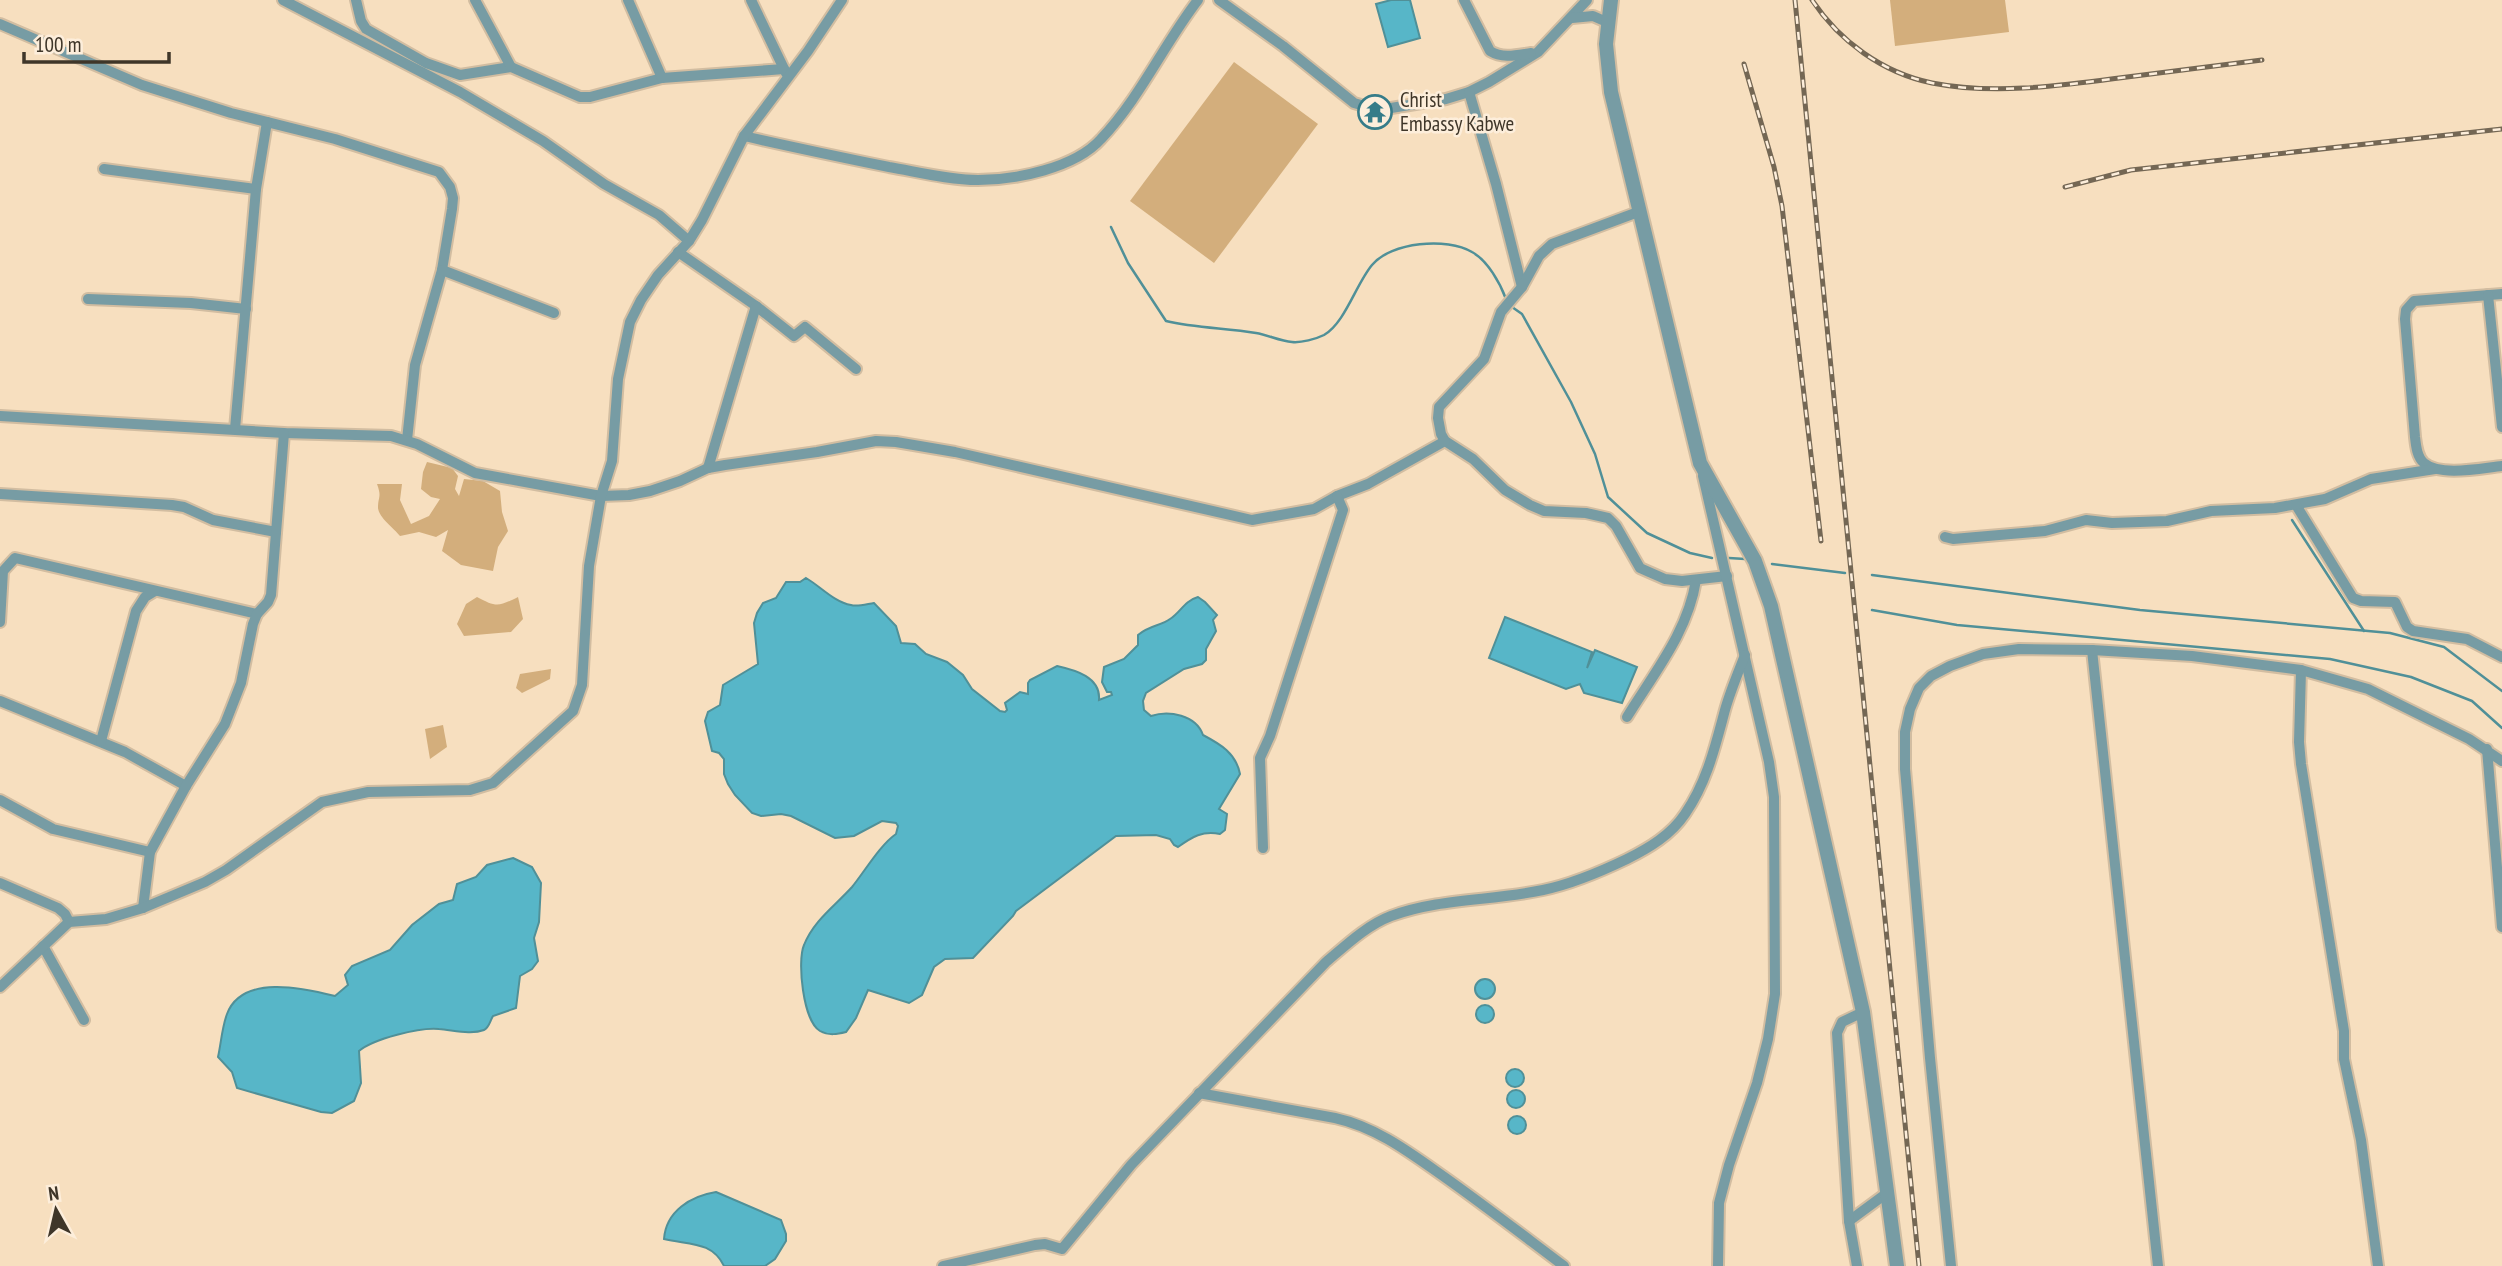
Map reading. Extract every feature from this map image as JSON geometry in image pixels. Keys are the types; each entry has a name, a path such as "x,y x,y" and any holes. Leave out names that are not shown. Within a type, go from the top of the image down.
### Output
{"street":[{"path":"283,0 460,92 531,134 604,184 659,215 689,241"},
{"path":"356,0 361,21 366,29 426,63 460,75 510,67 580,97 600,96 662,78 786,72"},
{"path":"475,0 510,67"},
{"path":"628,0 662,78"},
{"path":"751,0 786,72"},
{"path":"0,987 69,922 106,919 143,908 205,881 226,870 323,802 368,792 470,790 493,783 573,711 579,701 582,685 589,566 601,496 612,461 618,379 630,323 641,300 689,241 710,207 744,136 786,72 808,51 842,0"},
{"path":"744,136 929,175 977,180 1022,176 1056,166 1100,141 1198,0"},
{"path":"1219,0 1283,46 1354,103 1362,107 1391,108 1469,93 1538,52 1587,0"},
{"path":"1464,0 1490,51 1509,56 1538,52"},
{"path":"1611,0 1606,44 1611,92 1727,576 1769,762 1774,797 1775,994 1757,1083 1719,1203 1718,1266"},
{"path":"1572,18 1593,16 1609,23"},
{"path":"0,24 142,85 335,139 439,172 453,198 442,270 415,365 407,440"},
{"path":"1469,93 1496,184 1519,290"},
{"path":"235,429 256,189 267,122"},
{"path":"104,169 256,189"},
{"path":"1638,212 1552,244 1539,256 1519,290 1501,312 1484,359 1439,407 1438,418 1445,441 1473,458 1505,490 1530,505 1544,511 1586,513 1608,518 1616,526 1640,568 1665,579 1696,580 1727,576"},
{"path":"678,252 794,336 805,327 856,369"},
{"path":"442,270 554,313"},
{"path":"2435,469 2423,463 2417,453 2406,310 2414,301 2502,294"},
{"path":"2488,295 2502,427"},
{"path":"88,299 246,309"},
{"path":"708,468 756,306"},
{"path":"0,416 284,433 391,436 407,440 475,473 601,496 650,491 708,468 886,441 955,452 1252,520 1314,509 1337,496 1368,484 1445,441"},
{"path":"143,908 150,852 186,786 219,734 241,683 253,624 271,595 284,433"},
{"path":"1700,463 1755,561 1771,606 1863,1012 1897,1266"},
{"path":"1945,537 1953,539 2045,531 2086,520 2112,523 2167,521 2211,511 2296,505 2325,499 2371,479 2435,469 2502,466"},
{"path":"0,494 172,505 184,507 213,520 276,532"},
{"path":"1263,848 1260,758 1270,736 1343,510 1337,496"},
{"path":"2296,505 2356,600 2395,602 2407,627 2413,631 2467,639 2502,657"},
{"path":"0,622 3,571 15,558 257,614"},
{"path":"1627,717 1687,617 1696,580"},
{"path":"101,741 136,611 145,597 155,591"},
{"path":"1951,1266 1930,1058 1906,769 1905,732 1910,709 1919,688 1931,676 1983,654 2019,649 2192,656 2301,670 2368,689 2487,750 2502,761"},
{"path":"2092,650 2158,1266"},
{"path":"943,1266 1035,1245 1045,1244 1062,1249 1131,1165 1326,962 1354,939 1387,918 1451,901 1541,890 1569,883 1604,871 1670,833 1699,792 1714,755 1726,708 1745,655"},
{"path":"2301,670 2301,764 2344,1031 2344,1059 2361,1140 2378,1266"},
{"path":"0,701 101,741 186,786"},
{"path":"2487,750 2502,927"},
{"path":"0,800 53,830 150,852"},
{"path":"0,883 58,908 69,922"},
{"path":"43,946 84,1020"},
{"path":"1857,1266 1849,1221 1837,1033 1842,1022 1863,1012"},
{"path":"1199,1093 1329,1116 1364,1127 1408,1151 1564,1266"},
{"path":"1849,1221 1887,1193"}],"shaded area":[{"path":"1890,0 2005,0 2009,32 1895,46"},
{"path":"1234,62 1318,124 1214,263 1130,201"},
{"path":"427,462 452,468 458,476 455,489 459,496 464,479 483,481 500,491 502,512 508,531 498,547 493,571 461,565 442,551 448,530 436,537 419,532 400,536 381,515 377,484 402,484 400,500 411,524 429,516 440,499 431,497 421,489"},
{"path":"477,597 497,604 518,597 523,619 511,632 464,636 457,624 466,604"},
{"path":"551,669 550,679 522,693 516,688 520,674"},
{"path":"443,725 447,747 430,759 425,729"}],"water":[{"path":"1391,0 1410,0 1420,38 1388,47 1376,4"},
{"path":"806,578 845,603 856,606 874,603 896,626 901,643 915,644 926,654 947,662 963,675 972,689 1005,712 1005,703 1020,692 1028,694 1030,680 1057,666 1079,672 1091,680 1099,692 1099,700 1112,695 1107,692 1102,682 1104,667 1124,659 1138,645 1138,635 1167,621 1189,601 1198,597 1217,615 1213,620 1216,631 1206,649 1206,660 1202,664 1184,669 1146,693 1144,710 1151,716 1174,714 1188,719 1203,735 1221,746 1235,760 1240,774 1219,809 1227,814 1225,830 1220,834 1198,835 1178,847 1170,839 1156,835 1116,836 1016,911 973,958 945,959 934,967 922,995 909,1003 868,990 856,1018 846,1032 830,1034 820,1031 809,1016 803,990 801,964 804,945 819,921 852,887 878,851 896,834 898,826 896,823 882,821 854,836 835,838 791,816 761,816 752,813 728,784 724,774 724,759 719,753 712,751 705,721 708,712 720,705 723,685 758,664 754,623 763,603 776,598 786,582 800,582"},
{"path":"1505,617 1592,652 1587,668 1595,650 1637,667 1622,703 1584,693 1580,684 1566,689 1489,658"},
{"path":"513,858 532,867 541,883 539,922 534,938 538,961 532,969 520,976 516,1008 493,1016 484,1030 420,1030 385,1038 366,1047 359,1051 361,1083 354,1101 332,1113 237,1088 232,1072 218,1057 225,1019 235,1001 246,993 275,987 335,996 348,985 345,975 352,966 390,950 412,925 439,904 453,900 457,884 476,877 487,865"},
{"path":"1485,979 1492,982 1495,989 1492,996 1485,999 1478,996 1475,989 1478,982"},
{"path":"1485,1005 1491,1008 1494,1014 1491,1020 1485,1023 1479,1020 1476,1014 1479,1008"},
{"path":"1515,1069 1521,1072 1524,1078 1521,1084 1515,1087 1509,1084 1506,1078 1509,1072"},
{"path":"1516,1090 1522,1093 1525,1099 1522,1105 1516,1108 1510,1105 1507,1099 1510,1093"},
{"path":"1517,1116 1523,1119 1526,1125 1523,1131 1517,1134 1511,1131 1508,1125 1511,1119"},
{"path":"716,1192 781,1220 786,1241 775,1259 765,1266 724,1266 713,1252 706,1248 664,1239 669,1220 681,1206"}],"waterway":[{"path":"1111,227 1128,263 1166,321 1256,333 1292,342 1317,338 1338,322 1366,273 1381,257 1405,247 1434,243 1461,247 1472,252 1493,273 1506,299"},
{"path":"1512,307 1522,314 1571,402 1595,454 1608,497 1647,533 1690,553 1712,558"},
{"path":"2292,520 2364,631"},
{"path":"1729,558 1745,559"},
{"path":"1772,564 1845,573"},
{"path":"1872,575 2140,610 2390,633 2444,647 2502,691"},
{"path":"1872,610 1957,625 2330,659 2411,677 2472,701 2502,728"}],"railway":[{"path":"1795,0 1919,1266"},
{"path":"1812,0 1849,42 1880,63 1914,78 1955,87 2002,89 2049,86 2262,60"},
{"path":"1744,64 1774,167 1782,206 1821,541"},
{"path":"2065,187 2131,170 2502,129"}],"place":[{"name":"Christ Embassy Kabwe","path":"1375,112"}]}
